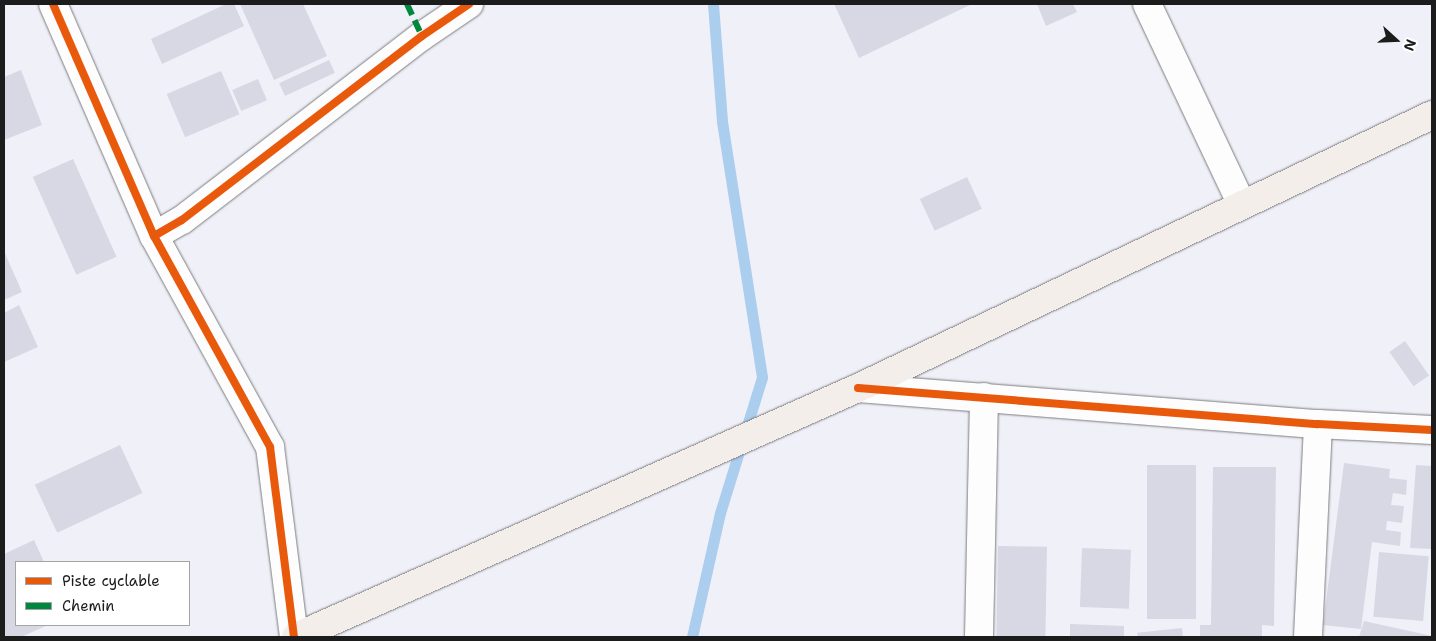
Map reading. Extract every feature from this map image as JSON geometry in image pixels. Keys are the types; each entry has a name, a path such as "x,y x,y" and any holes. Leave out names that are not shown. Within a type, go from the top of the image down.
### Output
{"main road":[{"path":"295,637 858,388 1432,114"}],"street":[{"path":"53,4 154,236 270,447 295,637"},
{"path":"154,236 182,220 422,36 469,4"},
{"path":"1147,4 1242,205"},
{"path":"858,388 1318,424 1432,430"},
{"path":"979,637 984,397"},
{"path":"1308,637 1318,424"}],"building":[{"path":"226,4 234,4 244,26 162,64 151,39"},
{"path":"240,4 303,4 327,56 274,80"},
{"path":"834,4 972,4 859,58"},
{"path":"1037,4 1073,4 1077,12 1046,26"},
{"path":"329,60 335,73 285,96 279,83"},
{"path":"21,70 42,125 4,140 4,77"},
{"path":"221,71 239,114 185,137 167,94"},
{"path":"258,79 267,100 241,111 232,90"},
{"path":"73,159 117,257 76,275 33,177"},
{"path":"967,177 982,209 935,231 920,199"},
{"path":"4,251 22,292 4,300"},
{"path":"19,305 38,347 4,362 4,313"},
{"path":"1405,341 1429,375 1414,386 1389,352"},
{"path":"120,445 142,493 57,533 35,485"},
{"path":"1344,463 1390,469 1389,478 1407,480 1406,495 1393,493 1391,505 1404,506 1402,523 1387,521 1386,530 1401,532 1400,546 1372,542 1361,629 1323,625"},
{"path":"1147,465 1196,465 1196,619 1147,619"},
{"path":"1416,465 1432,466 1432,549 1410,548"},
{"path":"1213,467 1276,467 1274,626 1262,625 1262,637 1200,637 1200,625 1211,625"},
{"path":"34,540 44,561 15,561 15,626 46,626 21,637 4,637 4,554"},
{"path":"998,546 1047,547 1045,637 996,637"},
{"path":"1082,548 1131,550 1129,609 1080,607"},
{"path":"1379,552 1429,556 1423,621 1373,617"},
{"path":"1364,621 1432,636 1432,637 1359,637"},
{"path":"1070,624 1124,626 1124,637 1070,637"},
{"path":"1182,628 1183,637 1138,637 1137,633"}],"waterway":[{"path":"692,637 720,513 762,377 722,121 713,4"}],"marked path":[{"path":"407,4 422,36"}],"cycle path":[{"path":"53,4 154,236 270,447 294,637"},
{"path":"154,236 182,220 422,36 469,4"},
{"path":"858,388 1318,424 1432,430"}]}
